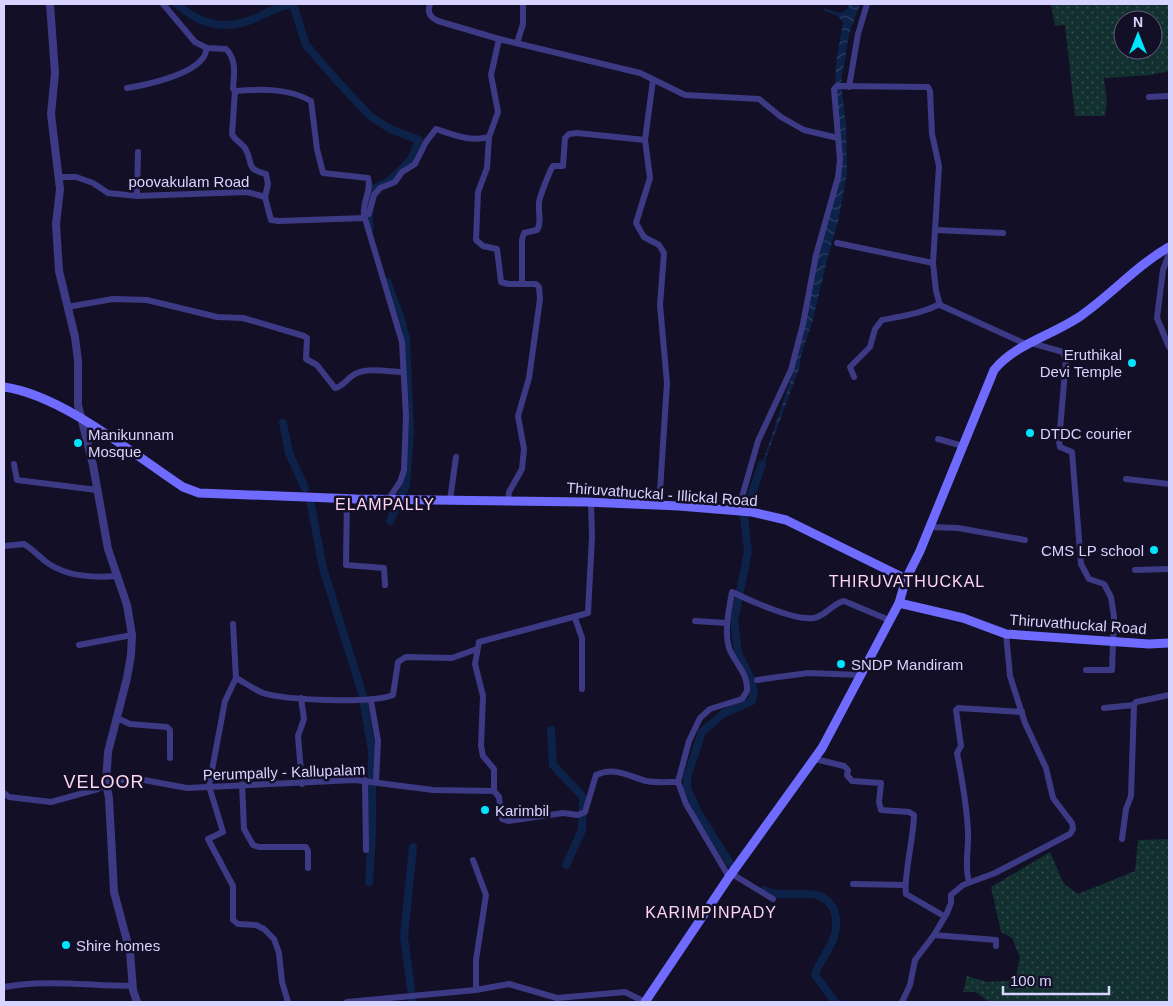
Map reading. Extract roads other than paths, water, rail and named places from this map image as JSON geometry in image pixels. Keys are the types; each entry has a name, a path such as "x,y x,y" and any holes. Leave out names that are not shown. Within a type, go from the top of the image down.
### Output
{"main road":[{"path":"645,1002 739,864 815,759 899,603 906,579 930,527 994,370 1011,353 1082,316 1139,266 1169,246"},
{"name":"Thiruvathuckal - Illickal Road","path":"4,387 38,395 82,420 183,487 206,494 395,500 591,502 752,512 786,520 906,579"},
{"name":"Thiruvathuckal Road","path":"899,603 963,618 1006,634 1114,642 1169,642"}],"street":[{"path":"50,4 55,73 51,114 59,177 56,224 59,271 77,353 78,405 108,549 127,605 132,635 131,655 118,718 108,752 106,783 109,798 114,892 130,952 132,986 136,1002"},
{"path":"162,4 195,42 207,48 226,49 232,55 234,62 233,89 235,91 232,134 235,140 246,149 250,166 256,172 266,174 268,184 264,197"},
{"path":"430,4 428,10 430,17 438,21 499,39 640,73 685,95 759,99 781,117 804,130 838,138"},
{"path":"517,43 523,24 523,4"},
{"path":"843,87 867,4"},
{"path":"499,39 491,75 498,112 489,137 487,168 478,192 476,240 483,246 497,249 499,277 503,283 536,284 539,287 540,299 528,378 518,416 524,449 522,469 509,492 508,501"},
{"path":"128,88 164,80 192,67 202,60 207,48"},
{"path":"653,80 645,140 650,178 636,225 644,237 659,245 664,253 660,305 667,383 659,506"},
{"path":"739,511 758,440 791,370 804,324 816,255 838,177 838,138 834,89 843,87 928,87 930,91 932,134 938,166 933,263 936,291 940,304 980,325 1005,333 1029,344 1063,352 1092,355"},
{"path":"235,91 274,90 299,94 311,101 317,149 323,173 368,178 370,183 363,208 401,331 406,416 404,470 395,500"},
{"path":"1149,97 1169,96"},
{"path":"366,216 374,196 380,188 395,182 402,172 415,164 426,142 436,129 465,139 477,140 489,137"},
{"path":"522,283 522,240 524,233 537,230 540,227 538,201 545,188 549,171 553,166 563,166 565,138 569,134 577,133 645,140"},
{"path":"137,196 138,152"},
{"name":"poovakulam Road","path":"59,177 76,176 93,183 108,193 137,196 247,192 264,197 271,220 366,216"},
{"path":"936,230 1003,233"},
{"path":"837,243 933,263"},
{"path":"1169,254 1157,318 1169,347"},
{"path":"67,307 113,299 147,300 217,317 243,318 304,336 308,342 306,358 317,365 335,388 340,387 354,374 364,371 403,372"},
{"path":"854,377 850,366 870,347 875,328 882,320 930,310 940,304"},
{"path":"1063,352 1066,360 1059,442 1060,447 1072,452 1081,564 1086,576 1093,582 1104,584 1110,597 1114,617 1112,670 1086,670"},
{"path":"938,440 963,446"},
{"path":"450,500 456,457"},
{"path":"14,464 17,480 97,490"},
{"path":"1126,479 1169,484"},
{"path":"347,499 346,565 384,568 385,586"},
{"path":"591,502 592,537 588,613 503,637 490,638 479,642 477,649 475,664 483,696 481,746 483,756 494,769 494,791 499,797 502,819 508,821 563,813 578,815 585,812 596,775 604,771 624,773 648,781 678,782"},
{"path":"930,527 958,528 1025,540"},
{"path":"4,546 24,544 46,562 64,572 94,578 116,576"},
{"path":"1135,570 1169,569"},
{"path":"773,898 732,875 686,804 678,782 689,741 700,718 710,709 742,699 748,691 745,674 729,648 727,623 732,592 790,614 813,618 844,600 889,620"},
{"path":"575,618 582,638 582,689"},
{"path":"695,621 727,623"},
{"path":"233,624 236,678 225,701 209,786 223,832 208,839 233,886 233,920 238,924 264,929 274,939 280,952 282,982 288,1002"},
{"path":"902,1002 910,985 915,960 934,935 951,903 950,895 956,889 969,882 995,873 1070,834 1073,829 1072,823 1053,798 1046,768 1022,712 1007,666 1006,634"},
{"path":"79,645 132,635"},
{"path":"236,678 263,693 301,698 365,700 392,695 398,662 406,657 452,658 477,649"},
{"path":"757,680 808,673 861,675"},
{"path":"1122,839 1126,809 1131,796 1134,706 1136,702 1169,695"},
{"path":"301,698 304,713 298,736 302,784"},
{"path":"365,700 378,741 376,781"},
{"path":"1104,708 1134,706"},
{"path":"969,882 965,871 968,844 967,808 957,753 961,746 956,710 958,708 976,708 1022,712"},
{"path":"118,718 130,724 167,727 170,730 170,758"},
{"path":"815,759 844,766 848,770 847,775 852,781 882,783 878,802 881,810 909,812 914,815 912,847 905,885 906,894 944,916"},
{"name":"Perumpally - Kallupalam","path":"4,793 9,797 51,802 98,789 106,783 133,778 186,788 365,780 433,790 494,791"},
{"path":"365,780 366,850"},
{"path":"242,784 244,829 253,845 259,847 306,847 308,852 308,868"},
{"path":"473,860 486,895 476,960 476,990"},
{"path":"853,884 905,885"},
{"path":"934,935 996,940 996,946"},
{"path":"4,987 24,983 132,986"},
{"path":"347,1002 476,990 509,984 557,998 625,992 645,1002"}],"water":[{"path":"850,4 860,4 849,34 841,83 846,125 847,174 838,222 812,323 801,355 800,366 744,517 793,373 816,263 839,182 835,86 836,63 843,22 838,16 825,11 823,8 840,13 845,11"}],"waterway":[{"path":"177,4 199,19 223,25 248,21 279,7 293,4 306,45 340,84 370,116 390,129 419,140 411,159 404,167 389,181 375,188 371,194 367,205 370,228"},
{"path":"387,282 401,319 406,339 410,433 406,485 390,521"},
{"path":"283,423 289,453 305,488"},
{"path":"731,865 698,812 687,789 687,777 702,732 724,713 752,701 754,692 751,679 738,653 734,621 748,552 744,517 762,464"},
{"path":"310,500 323,568 362,693 372,751 372,833 369,882"},
{"path":"551,730 553,765 583,797 582,830 566,865"},
{"path":"411,989 404,937 413,847"},
{"path":"764,890 782,894 812,894 821,896 828,901 834,910 836,920 835,934 815,975 835,1002"}],"place":[{"name":"Eruthikal Devi Temple","path":"1132,363"},
{"name":"DTDC courier","path":"1030,433"},
{"name":"Manikunnam Mosque","path":"78,443"},
{"name":"CMS LP school","path":"1154,550"},
{"name":"SNDP Mandiram","path":"841,664"},
{"name":"Karimbil","path":"485,810"},
{"name":"Shire homes","path":"66,945"}],"district":[{"name":"ELAMPALLY","path":"385,504"},
{"name":"THIRUVATHUCKAL","path":"907,581"},
{"name":"VELOOR","path":"104,782"},
{"name":"KARIMPINPADY","path":"711,912"}]}
